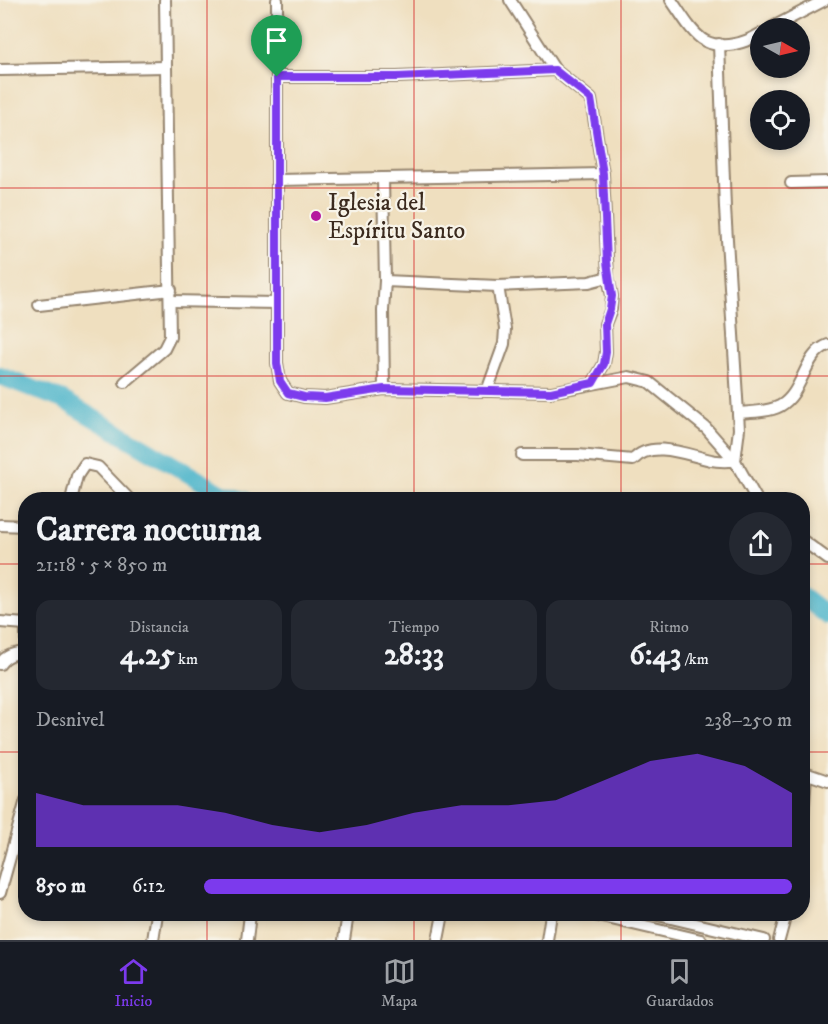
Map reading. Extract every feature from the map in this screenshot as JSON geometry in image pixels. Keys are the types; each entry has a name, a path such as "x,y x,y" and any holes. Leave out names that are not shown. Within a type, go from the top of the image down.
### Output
{"street":[{"path":"125,382 164,349 170,336 165,0"},
{"path":"277,0 277,363 280,381 288,393 304,397 325,398 384,389 551,392 629,377 649,382 706,428 735,461 752,492"},
{"path":"510,0 555,70 591,99 603,174 608,277 612,296 605,324 604,364 593,383"},
{"path":"671,0 705,41 732,45 750,39"},
{"path":"790,18 825,0"},
{"path":"719,44 725,208 739,429 735,461"},
{"path":"0,70 166,67"},
{"path":"277,77 397,77 555,70"},
{"path":"277,180 603,174"},
{"path":"383,178 384,389"},
{"path":"791,183 828,182"},
{"path":"385,281 498,286 589,282 608,277"},
{"path":"487,391 504,344 505,329 498,286"},
{"path":"39,305 171,296 277,303"},
{"path":"738,414 778,407 803,379 812,356 819,348 828,345"},
{"path":"522,455 578,455 633,460 639,454 653,450 681,452 714,461 735,461"},
{"path":"73,492 77,476 85,464 98,467 122,492"},
{"path":"0,525 18,526"},
{"path":"810,546 828,559"},
{"path":"0,622 18,622"},
{"path":"0,664 3,659 18,653"},
{"path":"810,774 828,781"},
{"path":"0,893 18,829"},
{"path":"153,940 156,921"},
{"path":"247,940 249,921"},
{"path":"344,940 347,921"},
{"path":"438,940 442,921"},
{"path":"547,940 550,921"},
{"path":"613,921 659,935 702,940"},
{"path":"671,936 674,921"},
{"path":"694,921 764,940"},
{"path":"779,940 784,921"}],"waterway":[{"path":"0,376 63,400 219,492"},
{"path":"810,602 828,616"}],"place":[{"name":"Iglesia del Espíritu Santo","path":"316,216"}],"route":[{"path":"555,70 591,99 603,174 608,277 612,296 605,324 604,364 593,383 551,392 384,389 325,398 304,397 288,393 280,381 277,363 277,77 397,77 555,70"}]}
